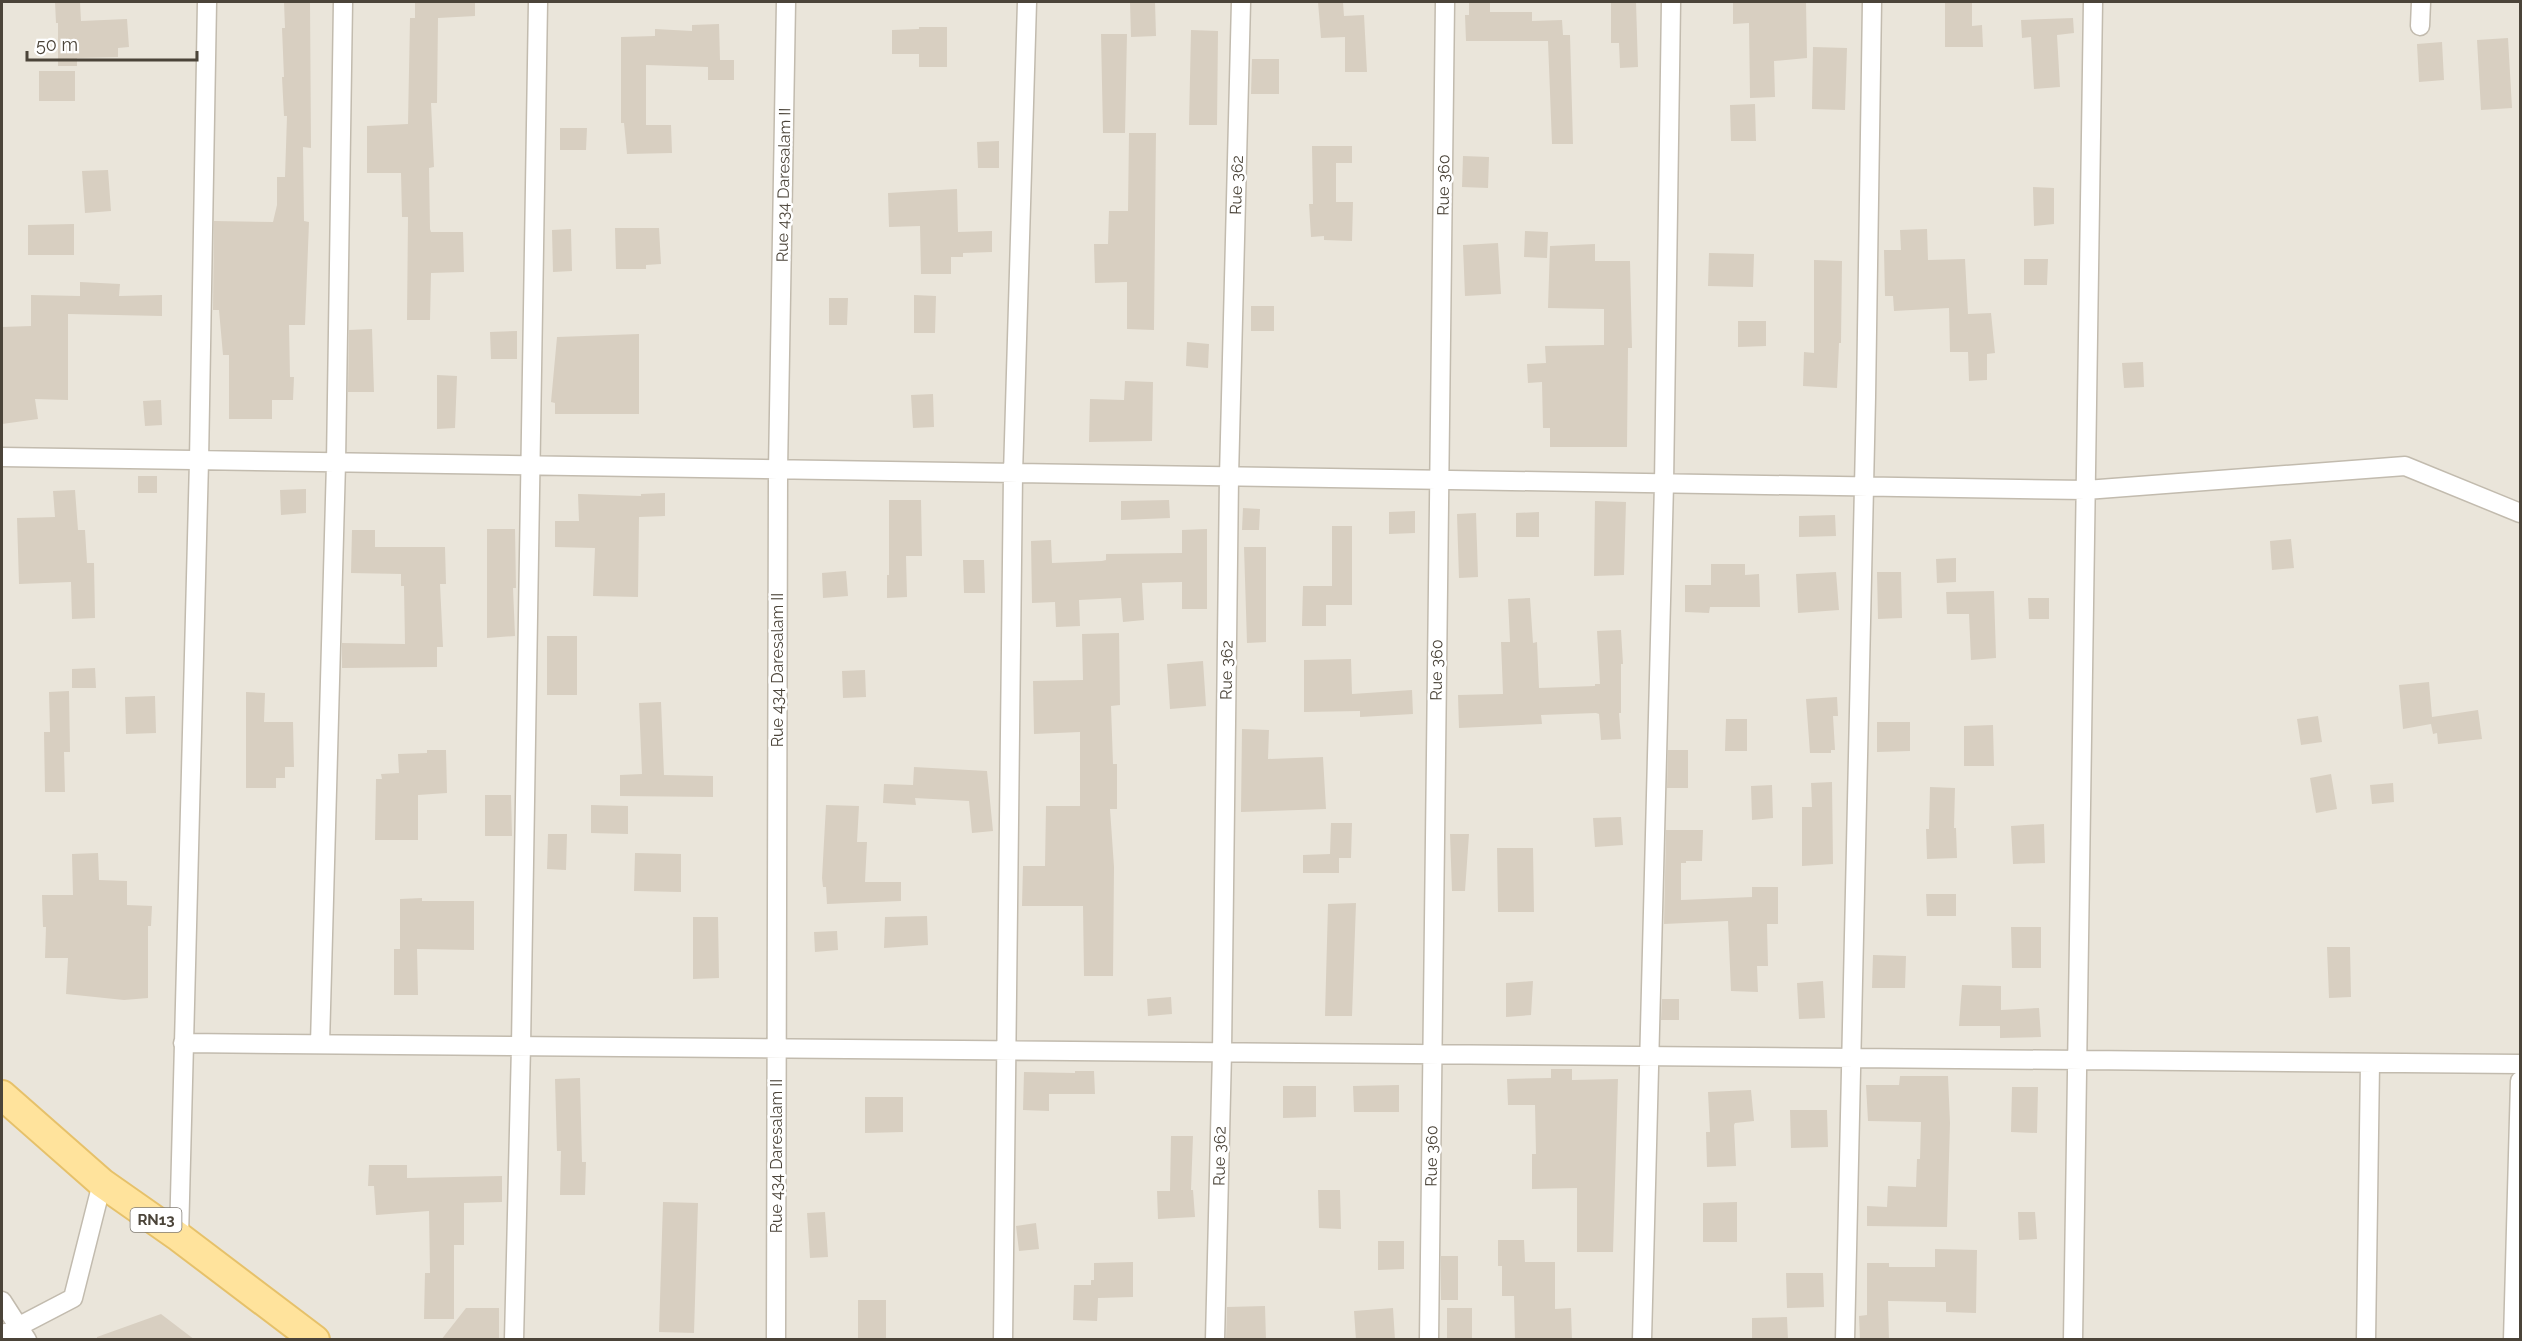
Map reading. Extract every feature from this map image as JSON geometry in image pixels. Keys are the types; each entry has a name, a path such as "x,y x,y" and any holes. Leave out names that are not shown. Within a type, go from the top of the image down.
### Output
{"main road":[{"name":"RN13","path":"2,1095 102,1183 179,1237 315,1340"}],"street":[{"path":"179,1237 199,461 207,2"},
{"path":"320,1044 336,463 343,2"},
{"path":"513,1340 521,1046 538,2"},
{"name":"Rue 434 Daresalam II","path":"776,1340 778,471 786,2"},
{"path":"1003,1340 1013,474 1027,2"},
{"name":"Rue 362","path":"1215,1340 1222,1052 1229,477 1241,2"},
{"name":"Rue 360","path":"1430,1340 1445,2"},
{"path":"1642,1340 1664,484 1671,2"},
{"path":"1845,1340 1872,2"},
{"path":"2073,1340 2093,2"},
{"path":"2420,26 2421,2"},
{"path":"2,457 2086,490 2404,466 2520,513"},
{"path":"183,1043 2520,1064"},
{"path":"2366,1340 2370,1063"},
{"path":"2513,1340 2520,1081"},
{"path":"2,1335 22,1333 73,1298 102,1183"},
{"path":"2,1301 22,1333"}],"shaded area":[{"path":"2,2 2520,2 2520,1339 2,1339"}],"building":[{"path":"55,2 80,2 81,21 127,19 129,47 118,48 118,57 77,58 77,66 58,66 58,23 56,23"},
{"path":"284,2 310,2 311,148 303,147 304,221 309,222 305,325 289,325 290,377 294,377 293,400 272,400 272,419 229,419 229,355 223,355 219,310 213,310 214,221 273,222 277,205 277,177 285,177 287,116 284,116 282,77 284,77 282,28 285,28"},
{"path":"415,2 475,2 475,16 438,18 437,103 431,103 434,167 429,168 430,229 431,232 463,232 464,272 431,273 430,320 407,320 408,217 402,217 401,173 367,173 367,126 408,124 410,18 415,18"},
{"path":"1130,2 1155,2 1156,36 1131,37"},
{"path":"1318,2 1343,2 1344,16 1364,15 1367,72 1345,72 1345,37 1321,38"},
{"path":"1469,2 1490,2 1490,12 1532,12 1532,21 1562,20 1563,35 1570,35 1573,144 1552,144 1548,41 1466,41 1465,15 1469,15"},
{"path":"1611,2 1636,2 1638,67 1620,68 1619,43 1611,43"},
{"path":"1733,2 1806,2 1807,58 1774,61 1775,97 1750,98 1749,23 1733,24"},
{"path":"1945,2 1972,2 1972,26 1982,25 1983,47 1945,47"},
{"path":"2073,18 2074,33 2057,35 2060,87 2034,89 2031,37 2022,38 2021,20"},
{"path":"719,24 720,60 734,60 734,80 708,80 708,67 646,65 646,125 671,125 672,153 627,154 624,123 621,123 621,37 655,36 655,29 692,31 692,25"},
{"path":"919,27 947,27 947,67 919,67 919,54 892,54 892,30 919,29"},
{"path":"1191,30 1218,31 1217,125 1189,125"},
{"path":"1101,34 1127,34 1125,133 1103,133"},
{"path":"2508,38 2512,108 2481,110 2477,40"},
{"path":"2442,42 2444,80 2419,82 2417,44"},
{"path":"1813,47 1847,48 1845,110 1812,109"},
{"path":"1252,59 1279,59 1279,94 1251,94"},
{"path":"39,71 75,71 75,101 39,101"},
{"path":"1755,104 1756,141 1731,141 1730,105"},
{"path":"560,128 587,128 586,150 560,150"},
{"path":"1129,133 1156,133 1154,330 1127,329 1127,282 1095,283 1094,244 1108,244 1109,211 1128,211"},
{"path":"999,141 999,168 978,168 977,142"},
{"path":"1312,146 1352,146 1352,163 1336,163 1336,202 1353,202 1352,241 1324,240 1324,236 1311,237 1309,204 1313,204"},
{"path":"1463,156 1489,157 1488,188 1462,187"},
{"path":"108,170 111,211 85,213 82,171"},
{"path":"2033,187 2054,188 2054,224 2034,226"},
{"path":"957,189 958,232 992,231 992,252 963,253 963,257 951,257 951,274 921,274 920,226 889,227 888,193"},
{"path":"74,224 74,255 28,255 28,225"},
{"path":"615,228 659,228 661,264 646,265 646,269 616,269"},
{"path":"571,229 572,271 553,272 552,230"},
{"path":"1927,229 1928,260 1965,259 1968,314 1991,313 1995,353 1987,354 1987,380 1969,381 1968,352 1950,352 1949,308 1894,311 1893,296 1885,296 1884,250 1901,250 1900,230"},
{"path":"1525,231 1548,232 1547,258 1524,257"},
{"path":"1498,243 1501,294 1465,296 1463,245"},
{"path":"1595,244 1595,261 1630,261 1632,348 1628,348 1627,447 1550,447 1550,428 1543,428 1542,382 1528,383 1527,364 1546,363 1545,346 1604,345 1604,309 1548,308 1550,246"},
{"path":"1709,253 1754,254 1753,287 1708,286"},
{"path":"2024,259 2048,259 2047,285 2024,285"},
{"path":"1814,260 1842,261 1841,343 1839,343 1837,388 1803,386 1804,352 1814,353"},
{"path":"80,282 120,284 119,296 162,295 162,316 68,314 68,400 35,399 38,419 2,424 2,327 31,326 31,295 80,296"},
{"path":"914,295 936,296 935,333 914,333"},
{"path":"829,298 848,298 847,325 829,325"},
{"path":"1251,306 1274,306 1274,331 1251,331"},
{"path":"1738,321 1766,321 1766,346 1738,347"},
{"path":"372,329 374,392 348,392 349,330"},
{"path":"517,331 517,359 491,359 490,332"},
{"path":"639,334 639,414 555,414 555,403 551,402 557,337"},
{"path":"1187,342 1209,344 1208,368 1186,366"},
{"path":"2143,362 2144,387 2124,388 2122,363"},
{"path":"437,375 457,376 455,428 437,429"},
{"path":"1125,381 1153,382 1152,441 1089,442 1090,399 1124,400"},
{"path":"933,394 934,427 913,428 911,395"},
{"path":"161,400 162,425 145,426 143,401"},
{"path":"138,476 157,476 157,493 138,493"},
{"path":"306,489 306,513 281,515 280,490"},
{"path":"75,490 78,530 85,530 87,563 94,563 95,618 72,619 71,582 19,584 17,518 55,517 53,491"},
{"path":"665,493 665,516 639,517 638,597 593,596 595,548 555,547 555,521 579,521 578,494 641,496 641,494"},
{"path":"889,500 921,500 922,556 906,556 907,597 887,598"},
{"path":"1169,500 1170,518 1121,520 1121,501"},
{"path":"1595,501 1626,502 1624,575 1594,576"},
{"path":"1243,508 1260,509 1259,530 1242,530"},
{"path":"1415,511 1415,533 1389,534 1389,512"},
{"path":"1539,512 1539,537 1516,537 1516,513"},
{"path":"1476,513 1478,577 1459,578 1457,514"},
{"path":"1835,515 1836,536 1799,537 1799,516"},
{"path":"1332,526 1352,526 1352,605 1326,605 1326,626 1302,626 1303,586 1332,586"},
{"path":"487,529 515,529 516,588 513,588 515,636 487,638"},
{"path":"1207,529 1207,609 1182,609 1182,582 1142,583 1144,620 1123,622 1121,598 1079,600 1080,626 1056,627 1055,602 1032,603 1031,541 1051,540 1052,563 1102,561 1106,560 1106,554 1182,553 1182,530"},
{"path":"352,530 375,530 375,547 445,547 446,584 440,584 443,647 437,647 437,667 342,668 342,643 405,644 404,586 401,586 401,574 351,573"},
{"path":"2291,539 2294,568 2272,570 2270,541"},
{"path":"1244,547 1266,547 1266,642 1247,643"},
{"path":"1956,558 1956,582 1937,583 1936,559"},
{"path":"963,560 984,560 985,593 964,593"},
{"path":"1711,564 1745,564 1745,575 1759,574 1760,607 1710,607 1709,613 1685,612 1685,585 1711,585"},
{"path":"846,571 848,596 823,598 822,573"},
{"path":"1836,572 1839,610 1798,613 1796,574"},
{"path":"1877,572 1901,572 1902,618 1878,619"},
{"path":"1994,591 1996,658 1971,660 1969,614 1947,614 1946,592"},
{"path":"1530,598 1533,643 1537,642 1539,688 1600,684 1597,631 1621,630 1623,664 1621,664 1621,713 1619,713 1621,739 1601,740 1599,714 1596,713 1541,715 1542,724 1459,728 1458,695 1503,694 1501,642 1510,642 1508,599"},
{"path":"2028,598 2049,598 2049,619 2029,619"},
{"path":"1119,633 1120,705 1111,706 1113,764 1117,764 1117,809 1110,809 1114,867 1113,976 1084,976 1083,906 1022,906 1023,866 1045,866 1046,806 1080,806 1080,732 1034,734 1033,681 1083,680 1082,634"},
{"path":"547,636 577,636 577,695 547,695"},
{"path":"1351,659 1352,694 1412,690 1413,714 1360,717 1360,711 1304,712 1304,660"},
{"path":"1203,661 1206,706 1170,709 1167,664"},
{"path":"95,668 96,688 72,688 72,669"},
{"path":"865,670 866,697 843,698 842,671"},
{"path":"2429,682 2432,717 2478,710 2482,739 2438,744 2437,733 2433,734 2431,724 2403,729 2399,685"},
{"path":"69,691 70,752 64,752 65,792 45,792 44,732 50,732 49,692"},
{"path":"246,692 265,693 264,722 293,722 294,767 285,767 285,778 276,778 276,788 246,788"},
{"path":"155,696 156,733 126,734 125,697"},
{"path":"1837,697 1838,716 1833,716 1835,750 1831,750 1831,753 1810,753 1806,699"},
{"path":"661,702 664,775 713,776 713,797 620,796 620,775 642,774 639,703"},
{"path":"2318,716 2322,742 2301,745 2297,719"},
{"path":"1726,719 1747,719 1747,751 1725,751"},
{"path":"1877,722 1910,722 1910,751 1877,752"},
{"path":"1993,725 1994,766 1964,766 1964,726"},
{"path":"1242,729 1269,730 1268,759 1323,757 1326,809 1241,812"},
{"path":"427,750 446,750 447,793 418,795 418,840 375,840 376,779 382,779 381,774 399,773 398,754 427,753"},
{"path":"1668,750 1688,750 1688,788 1667,788"},
{"path":"914,767 987,771 993,831 972,833 969,801 915,798 916,805 883,803 884,784 913,785"},
{"path":"2331,774 2337,809 2316,813 2310,778"},
{"path":"1832,782 1833,864 1802,866 1802,807 1812,807 1811,783"},
{"path":"2393,783 2394,802 2372,804 2370,785"},
{"path":"1772,785 1773,818 1752,820 1751,786"},
{"path":"1930,787 1955,788 1954,828 1956,828 1957,858 1927,859 1926,829 1929,829"},
{"path":"485,795 511,795 512,836 485,836"},
{"path":"591,805 628,806 628,834 591,833"},
{"path":"826,805 859,806 857,842 867,842 865,882 901,882 901,901 827,904 826,887 823,887 822,878"},
{"path":"1621,817 1623,845 1595,847 1593,818"},
{"path":"1331,823 1352,823 1351,858 1339,858 1339,873 1303,873 1303,855 1330,854"},
{"path":"2044,824 2045,863 2013,864 2011,826"},
{"path":"1666,830 1703,830 1702,861 1681,863 1681,900 1752,897 1752,887 1778,887 1778,924 1767,924 1768,966 1757,966 1758,992 1731,991 1728,921 1664,924"},
{"path":"548,834 567,834 566,870 547,869"},
{"path":"1450,834 1469,834 1465,891 1452,891"},
{"path":"1497,848 1533,848 1534,912 1498,912"},
{"path":"98,853 99,880 127,881 127,905 152,906 151,926 148,926 148,998 124,1000 66,994 68,958 45,958 46,927 43,927 42,895 73,895 72,854"},
{"path":"635,853 681,854 681,892 634,891"},
{"path":"1926,894 1956,894 1956,916 1927,916"},
{"path":"422,898 422,901 474,901 474,950 417,949 418,995 394,995 394,949 400,949 400,899"},
{"path":"1356,903 1352,1016 1325,1016 1328,904"},
{"path":"927,916 928,945 884,948 885,917"},
{"path":"693,917 718,917 719,978 693,979"},
{"path":"2011,927 2041,927 2041,968 2012,968"},
{"path":"837,931 838,950 815,952 814,932"},
{"path":"2327,947 2350,947 2351,997 2329,998"},
{"path":"1873,955 1906,956 1905,988 1872,988"},
{"path":"1533,981 1531,1015 1506,1017 1506,983"},
{"path":"1823,981 1825,1018 1799,1019 1797,983"},
{"path":"1962,985 2001,986 2001,1010 2039,1008 2041,1037 2000,1038 2000,1026 1959,1026"},
{"path":"1171,997 1172,1014 1148,1016 1147,999"},
{"path":"1662,999 1679,999 1679,1020 1661,1020"},
{"path":"1551,1069 1572,1069 1572,1080 1618,1079 1613,1252 1577,1252 1577,1188 1532,1189 1532,1154 1536,1154 1535,1105 1508,1105 1507,1079 1551,1078"},
{"path":"1075,1071 1094,1071 1095,1094 1049,1094 1049,1111 1023,1110 1024,1072 1075,1073"},
{"path":"1900,1076 1948,1076 1950,1123 1947,1227 1867,1226 1867,1206 1887,1207 1888,1186 1916,1187 1917,1159 1920,1159 1921,1122 1868,1121 1866,1085 1899,1085"},
{"path":"580,1078 582,1162 586,1162 585,1195 560,1195 561,1151 557,1151 555,1079"},
{"path":"1399,1085 1399,1112 1354,1112 1353,1086"},
{"path":"1283,1086 1316,1086 1316,1117 1283,1118"},
{"path":"2012,1087 2038,1087 2037,1133 2011,1132"},
{"path":"1751,1090 1754,1121 1734,1125 1736,1166 1707,1167 1706,1132 1710,1132 1708,1092"},
{"path":"865,1097 903,1097 903,1132 865,1133"},
{"path":"1790,1110 1827,1110 1828,1147 1791,1148"},
{"path":"1171,1136 1193,1136 1191,1190 1193,1190 1195,1217 1158,1219 1157,1191 1170,1191"},
{"path":"369,1165 407,1165 407,1178 502,1176 502,1202 464,1203 464,1245 454,1245 454,1319 424,1319 425,1273 430,1273 429,1211 376,1215 374,1186 368,1186"},
{"path":"1318,1190 1340,1190 1341,1229 1319,1228"},
{"path":"663,1202 698,1203 694,1333 659,1332"},
{"path":"1737,1202 1737,1242 1703,1242 1703,1203"},
{"path":"825,1212 828,1257 810,1258 807,1213"},
{"path":"2018,1212 2035,1212 2037,1239 2019,1240"},
{"path":"1036,1223 1039,1249 1019,1251 1016,1226"},
{"path":"1498,1240 1524,1240 1525,1262 1555,1262 1555,1309 1571,1308 1572,1340 1515,1340 1514,1296 1502,1296 1502,1266 1498,1266"},
{"path":"1378,1241 1404,1241 1404,1269 1378,1270"},
{"path":"1935,1249 1977,1250 1976,1313 1946,1312 1946,1302 1888,1301 1889,1340 1860,1340 1859,1316 1867,1315 1867,1263 1889,1263 1889,1267 1935,1267"},
{"path":"1441,1256 1458,1256 1458,1300 1441,1300"},
{"path":"1133,1262 1133,1297 1098,1298 1097,1321 1073,1320 1074,1285 1091,1285 1091,1280 1094,1280 1094,1263"},
{"path":"1786,1273 1823,1273 1824,1307 1787,1308"},
{"path":"858,1300 886,1300 886,1340 858,1340"},
{"path":"1265,1306 1266,1340 1226,1340 1227,1307"},
{"path":"466,1308 499,1308 499,1340 441,1340"},
{"path":"1393,1308 1395,1340 1356,1340 1354,1311"},
{"path":"1447,1308 1472,1308 1472,1340 1447,1340"},
{"path":"161,1314 195,1340 97,1340 97,1337"},
{"path":"1787,1317 1788,1340 1752,1340 1752,1318"}]}
